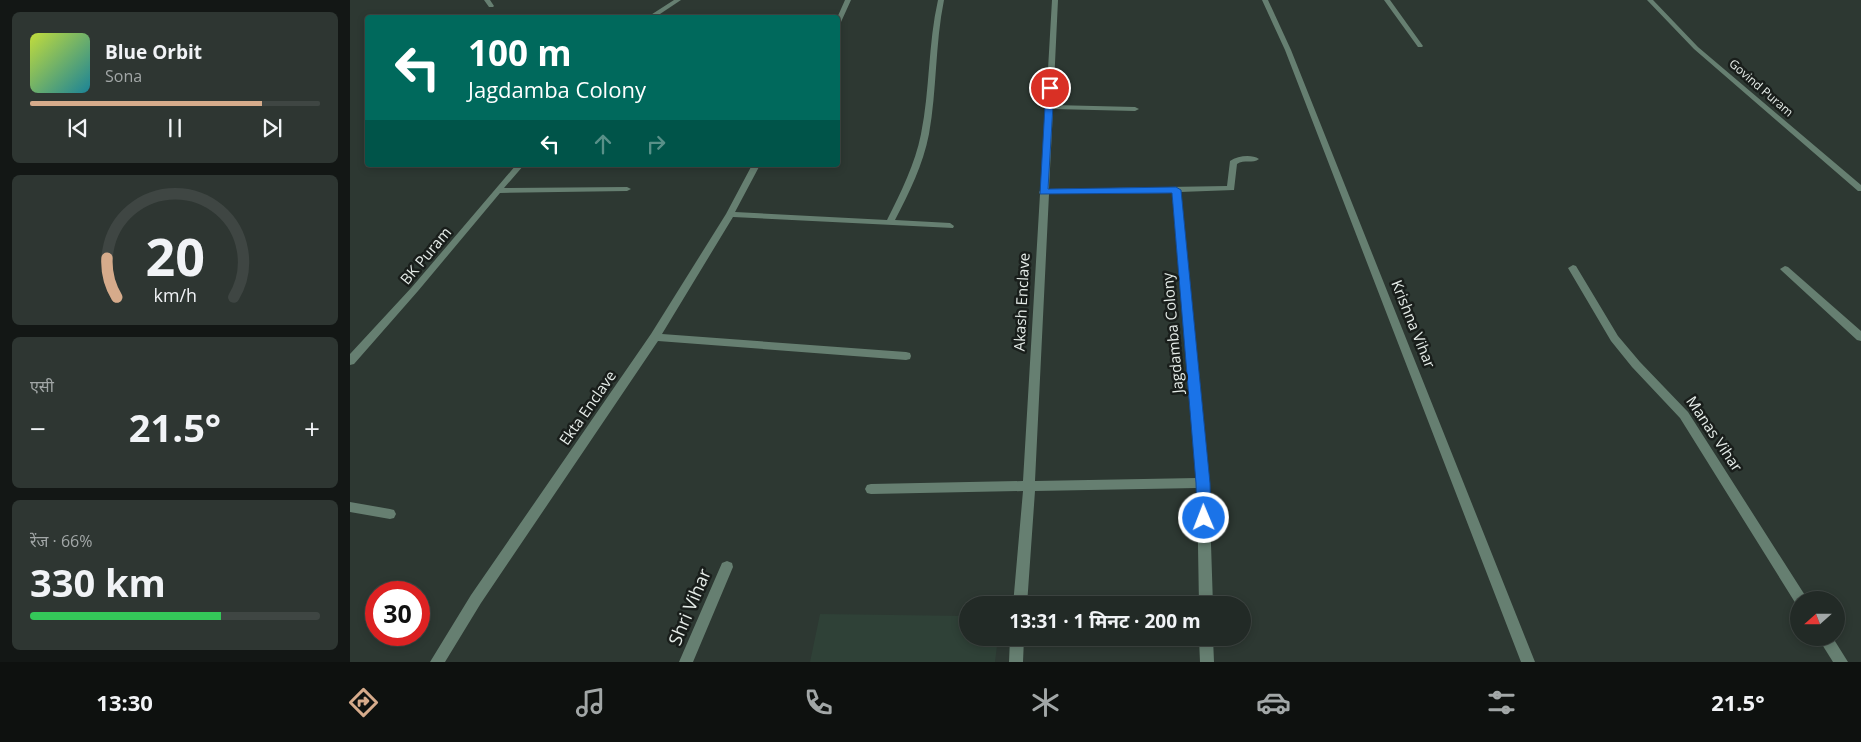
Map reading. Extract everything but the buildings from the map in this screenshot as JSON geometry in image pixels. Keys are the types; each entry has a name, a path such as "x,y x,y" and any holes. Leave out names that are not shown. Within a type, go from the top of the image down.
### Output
{"street":[{"path":"654,15 678,0"},
{"path":"840,18 848,0"},
{"path":"890,222 915,172 927,123 936,17 941,0"},
{"name":"Akash Enclave","path":"1021,596 1029,486 1054,0"},
{"name":"Krishna Vihar","path":"1265,0 1288,50 1528,662"},
{"path":"1387,0 1420,46"},
{"name":"Govind Puram","path":"1650,0 1696,48 1861,190"},
{"path":"1049,107 1135,109"},
{"path":"1043,192 1231,188 1232,163 1239,159 1255,158"},
{"name":"BK Puram","path":"350,361 384,326 449,252 518,167"},
{"name":"Ekta Enclave","path":"437,662 481,591 655,337 730,214 755,167"},
{"path":"498,191 627,188"},
{"name":"Jagdamba Colony","path":"1176,190 1203,483 1206,596"},
{"path":"730,214 950,226"},
{"name":"Manas Vihar","path":"1573,268 1619,345 1632,361 1667,394 1684,415 1795,591"},
{"path":"1785,269 1861,337"},
{"path":"655,337 906,356"},
{"path":"871,489 1203,483"},
{"path":"350,507 390,514"},
{"name":"Shri Vihar","path":"686,662 727,567"},
{"path":"1016,662 1017,646"},
{"path":"1206,646 1207,662"},
{"path":"1830,646 1841,662"}],"shaded area":[{"path":"820,614 959,616 959,646 997,646 995,662 810,662"}],"route":[{"path":"1050,88 1043,192 1176,190 1203,483 1204,518"}]}
